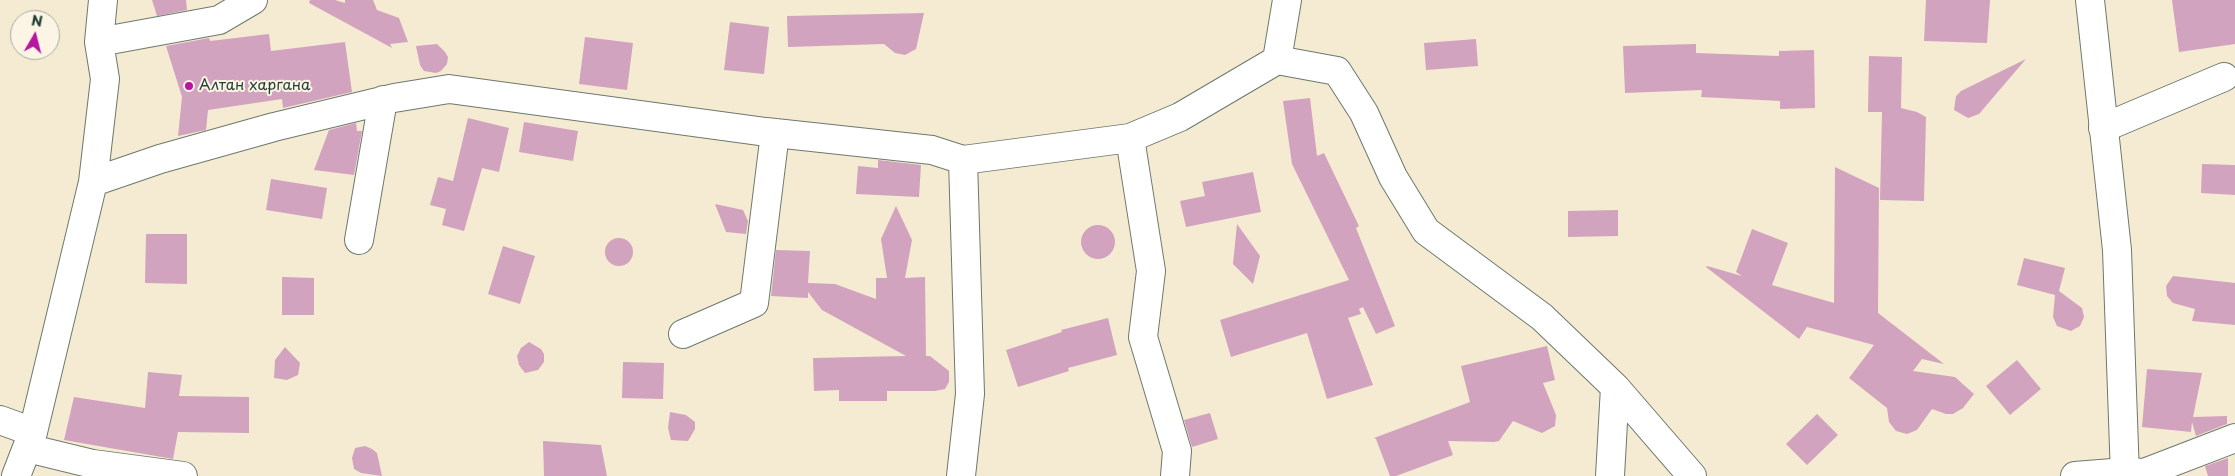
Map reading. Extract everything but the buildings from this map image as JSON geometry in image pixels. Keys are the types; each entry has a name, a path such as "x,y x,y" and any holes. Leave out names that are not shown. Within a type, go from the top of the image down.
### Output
{"street":[{"path":"16,476 30,440 93,182 106,79 99,42 103,0"},
{"path":"99,42 219,20 253,0"},
{"path":"1276,60 1287,0"},
{"path":"2090,0 2117,250 2125,474"},
{"path":"93,182 160,159 274,126 383,100 449,89 776,133 932,150 963,160 1130,138 1180,117 1276,60 1337,71 1364,112 1393,177 1426,231 1542,317 1615,387 1692,476"},
{"path":"2103,128 2224,77"},
{"path":"360,240 383,100"},
{"path":"683,334 754,302 776,133"},
{"path":"1130,138 1151,271 1143,337 1177,451 1176,476"},
{"path":"961,476 970,394 963,160"},
{"path":"1610,476 1615,387"},
{"path":"0,420 30,440 93,464 183,476"},
{"path":"2075,476 2144,473 2235,438"}],"place":[{"name":"Алтан харгана","path":"189,86"}]}
